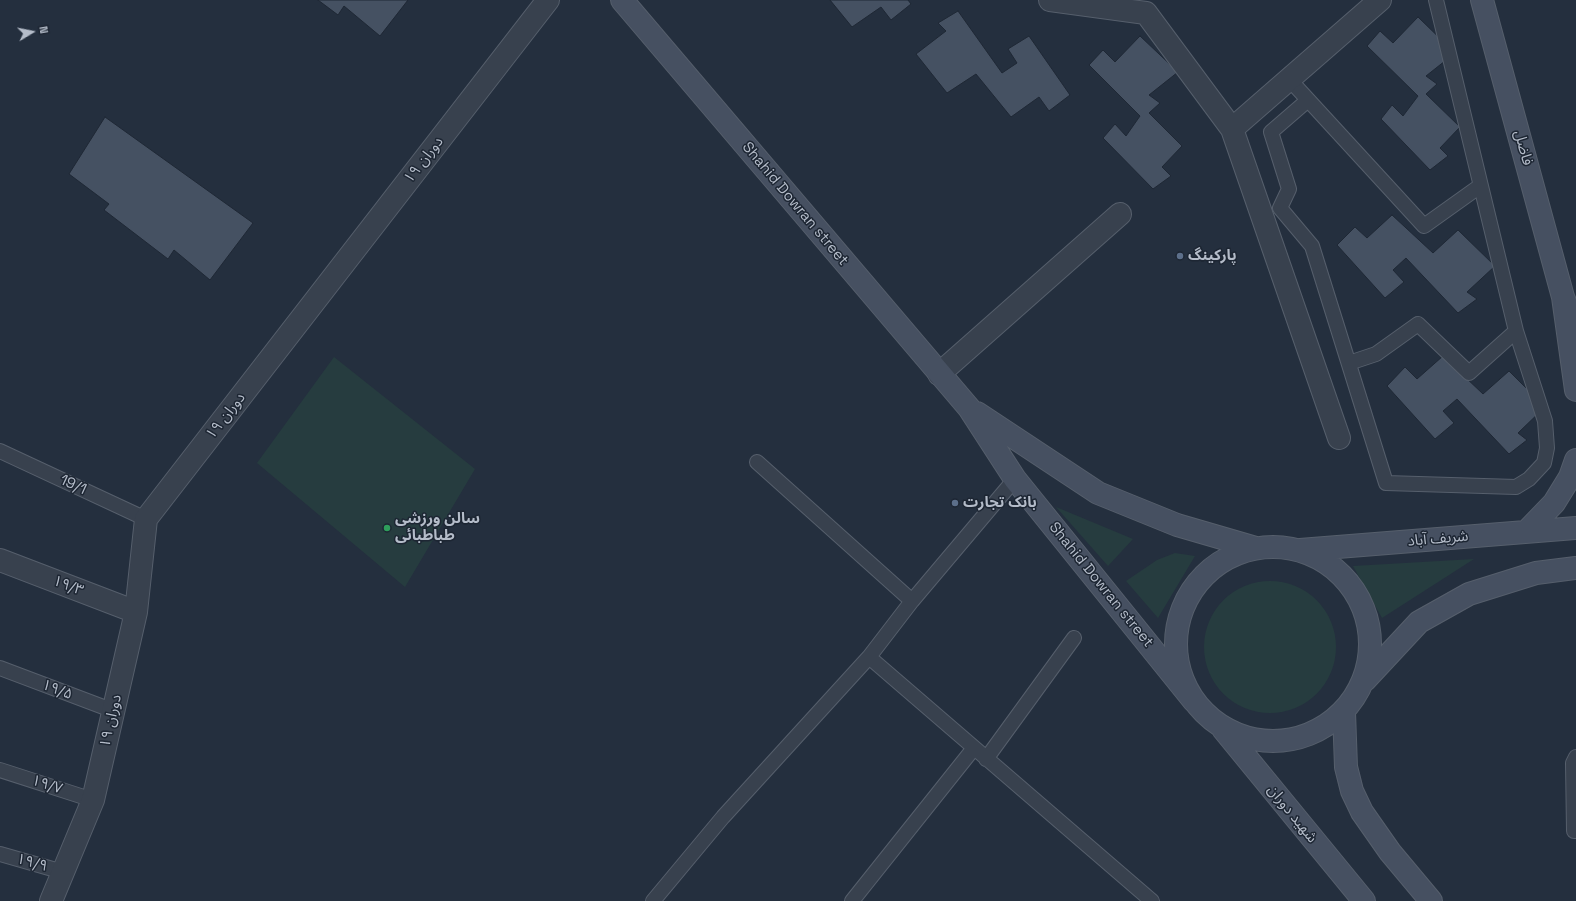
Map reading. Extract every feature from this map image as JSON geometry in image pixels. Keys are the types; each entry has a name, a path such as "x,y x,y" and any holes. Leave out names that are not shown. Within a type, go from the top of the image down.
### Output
{"main road":[{"name":"Shahid Dowran street","path":"622,0 969,408 1015,479 1194,701"},
{"name":"فاضل","path":"1482,0 1563,297"},
{"path":"1563,297 1576,329"},
{"path":"1563,297 1576,390"},
{"name":"Shahid Dowran street","path":"969,408 1098,493 1177,525 1256,548"},
{"path":"1526,532 1554,503 1570,477 1576,460"},
{"name":"شریف آباد","path":"1299,550 1576,528"},
{"path":"1364,681 1370,652 1369,623 1358,596 1340,573 1316,557 1299,550 1289,548 1256,548 1226,559 1200,579 1183,607 1176,639 1180,672 1194,701 1206,715 1220,726 1251,740 1285,742 1317,732 1344,712 1355,698 1364,681 1419,622 1469,594 1536,573 1576,568"},
{"path":"1344,712 1346,767 1352,791 1362,812 1390,852 1432,901"},
{"name":"شهید دوران","path":"1220,726 1364,901"}],"street":[{"name":"دوران ۱۹","path":"51,901 93,800 136,612 146,519 548,0"},
{"path":"1050,0 1153,6 1232,129 1339,438"},
{"path":"1232,129 1380,0"},
{"path":"939,374 1120,214"},
{"name":"۱۹/۳","path":"0,560 136,612"}],"lane":[{"path":"1308,100 1271,132 1289,189 1280,208 1312,246 1386,483 1516,487 1529,480 1544,463 1548,448 1545,421 1516,331 1436,0"},
{"path":"1289,79 1424,226 1480,186"},
{"path":"1349,363 1376,354 1418,324 1469,373 1516,331"},
{"name":"19/1","path":"0,451 146,519"},
{"path":"757,462 912,601"},
{"path":"653,901 724,816 869,657 912,601 1015,479"},
{"path":"986,758 1074,638"},
{"path":"869,657 1152,901"},
{"name":"۱۹/۵","path":"0,668 114,711"},
{"path":"852,901 974,748"},
{"path":"1576,757 1573,763 1574,831 1576,831"},
{"name":"۱۹/۷","path":"0,770 93,800"},
{"name":"۱۹/۹","path":"0,854 64,872"}],"green space":[{"name":"سالن ورزشی طباطبائی","path":"334,357 475,469 405,587 257,463"},
{"path":"1056,507 1133,539 1108,566"},
{"path":"1175,553 1195,556 1158,618 1126,581 1157,560"},
{"path":"1474,559 1382,618 1353,566"},
{"path":"1276,581 1295,586 1307,592 1317,600 1325,610 1331,622 1335,634 1335,660 1331,672 1325,684 1317,694 1307,702 1295,708 1283,712 1264,713 1245,708 1233,702 1223,694 1215,684 1209,672 1205,660 1204,641 1209,622 1215,610 1223,600 1233,592 1245,586 1257,582"}],"building":[{"path":"318,0 408,0 380,36 344,6 338,15"},
{"path":"830,0 908,0 911,4 891,20 881,7 852,27"},
{"path":"958,11 1002,73 1017,63 1008,49 1029,36 1070,95 1049,111 1039,97 1011,117 976,74 947,93 916,54 946,31 938,23"},
{"path":"1418,17 1455,53 1426,76 1437,84 1426,94 1460,127 1440,148 1448,156 1430,170 1381,119 1392,105 1403,116 1418,96 1367,46 1380,31 1393,43"},
{"path":"1140,36 1178,72 1149,95 1160,103 1149,113 1182,146 1162,167 1171,176 1153,189 1103,138 1115,124 1126,136 1140,116 1089,65 1103,50 1115,62"},
{"path":"105,117 253,223 210,280 174,250 168,259 104,210 109,204 69,174"},
{"path":"1392,215 1433,253 1458,230 1495,266 1467,292 1477,299 1458,313 1406,258 1393,270 1404,282 1385,298 1337,245 1355,227 1367,238"},
{"path":"1443,356 1483,394 1509,371 1545,407 1518,433 1527,440 1509,454 1457,399 1443,411 1454,423 1435,439 1387,386 1405,367 1417,379"}],"place":[{"name":"پارکینگ","path":"1180,256"},
{"name":"بانک تجارت","path":"955,503"},
{"name":"سالن ورزشی طباطبائی","path":"387,528"}]}
